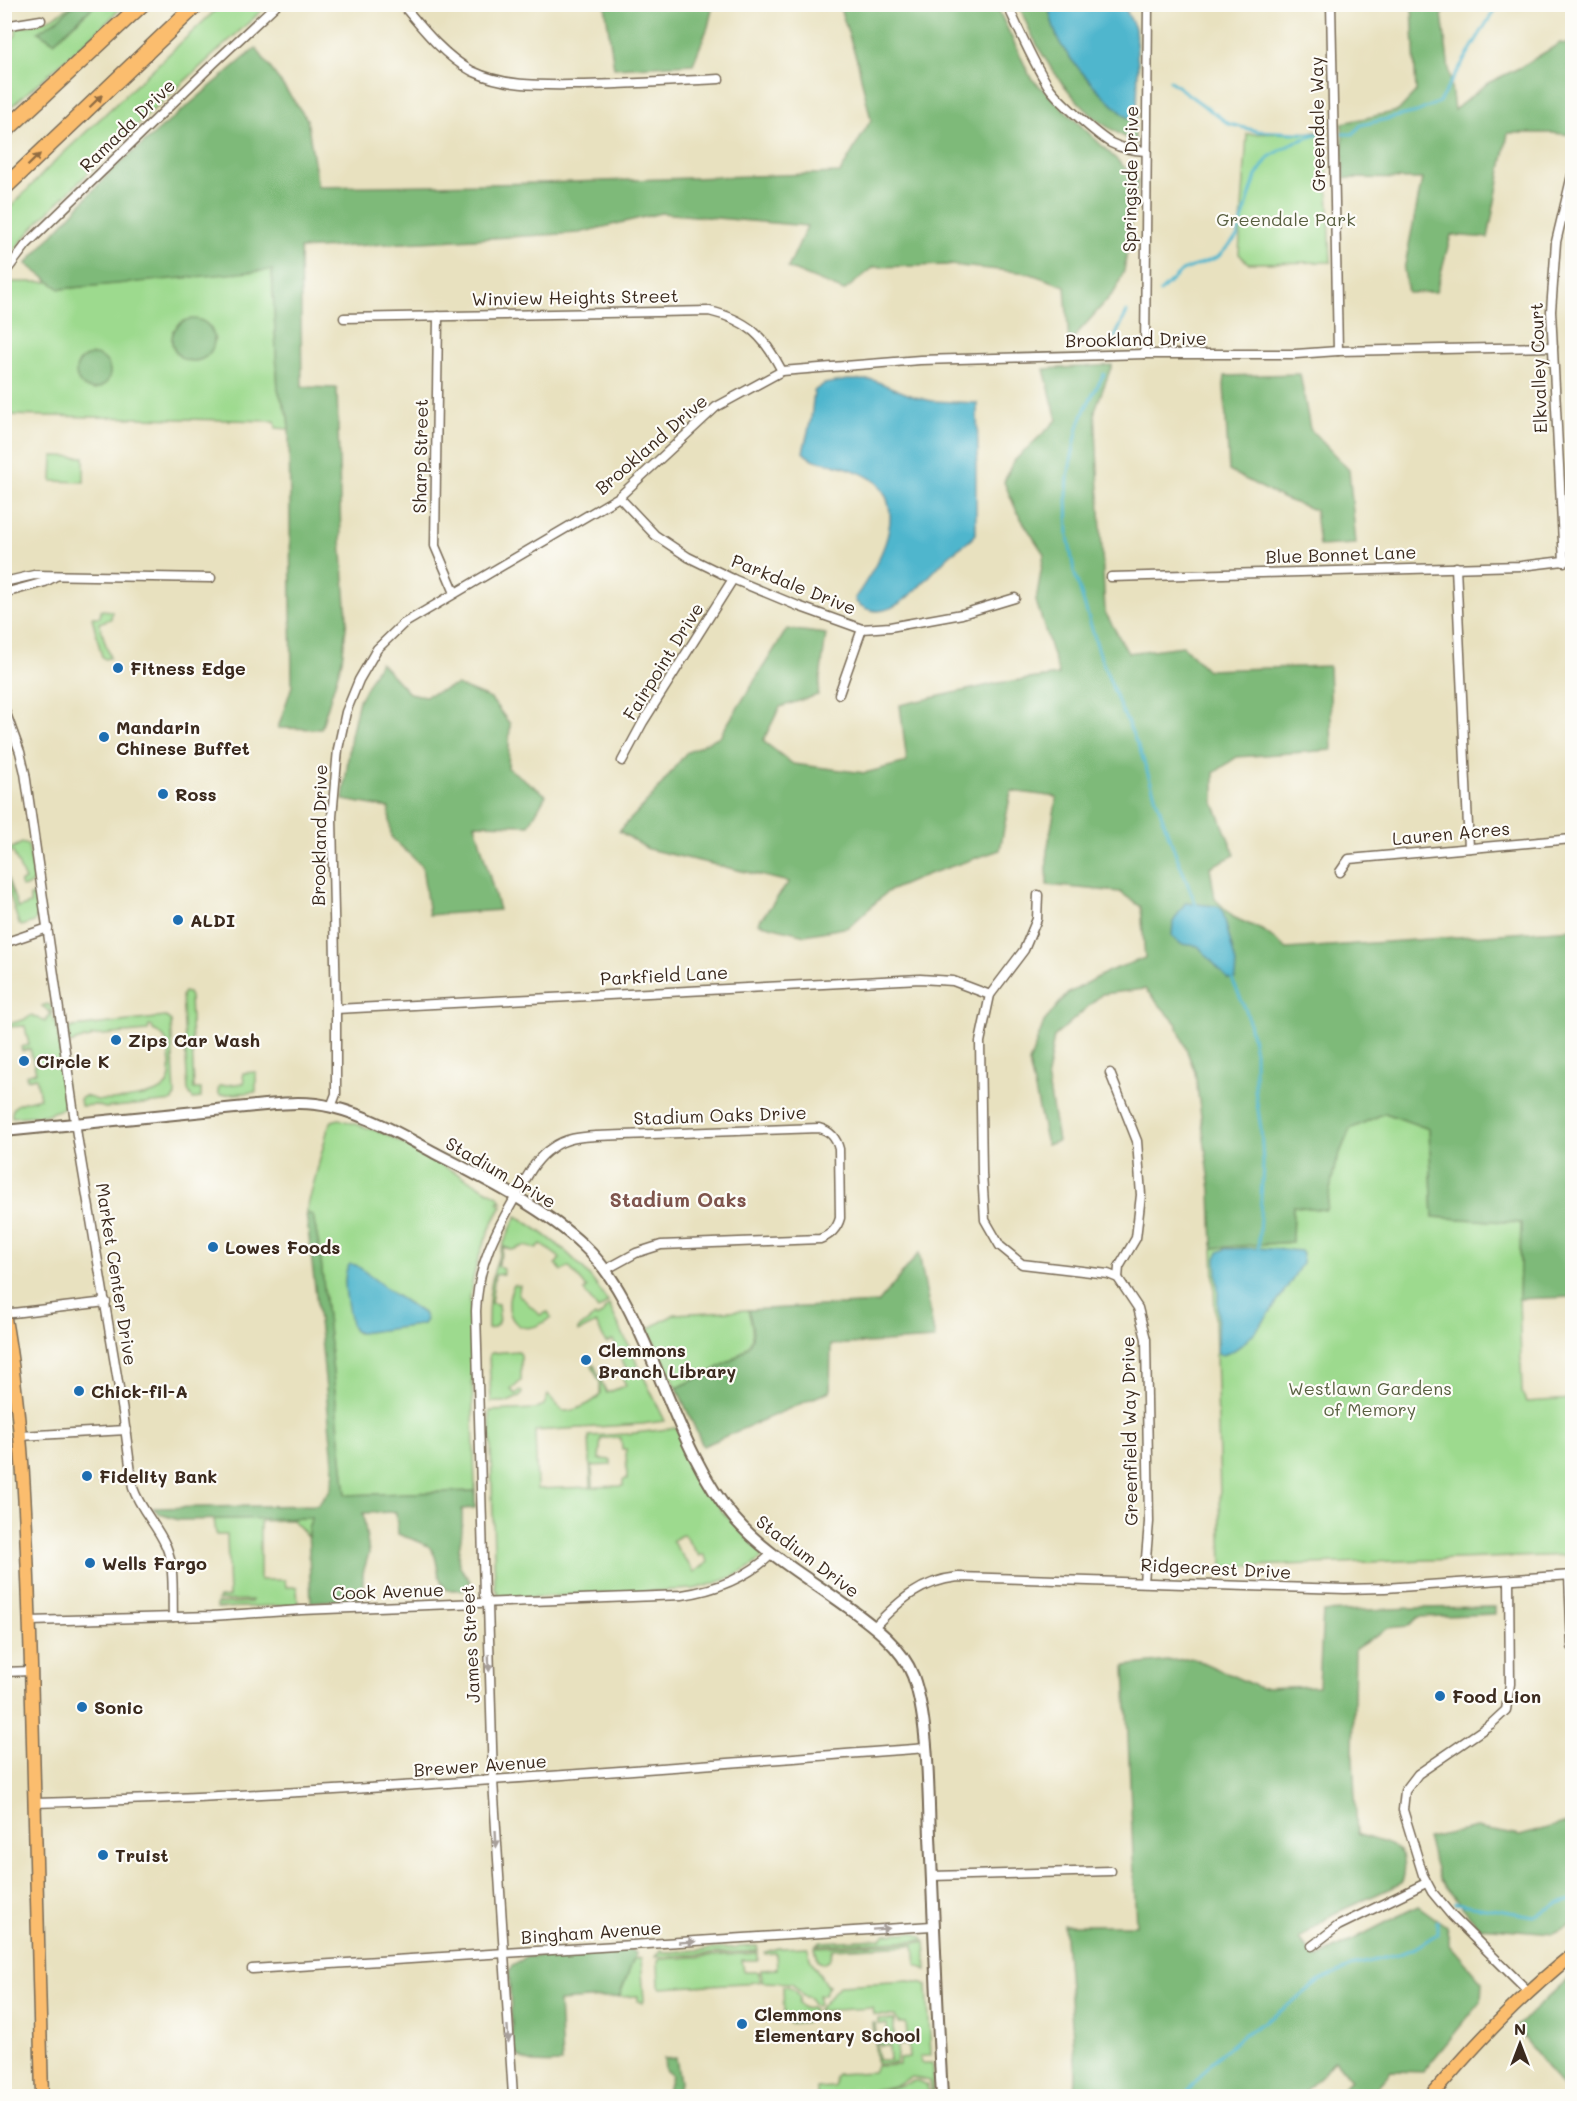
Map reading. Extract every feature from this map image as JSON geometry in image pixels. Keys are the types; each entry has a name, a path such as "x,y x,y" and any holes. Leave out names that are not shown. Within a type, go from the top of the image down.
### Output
{"highway":[{"path":"4,132 141,4"},
{"path":"8,187 197,4"}],"main road":[{"path":"5,1314 20,1436 30,1621 42,2097"},
{"path":"1431,2097 1491,2027 1528,1991 1572,1955"}],"street":[{"name":"Ramada Drive","path":"4,274 26,246 277,4"},
{"path":"402,4 439,46 456,61 479,74 504,82 548,85 718,79"},
{"path":"1007,4 1050,88 1110,143 1127,149 1146,151"},
{"name":"Springside Drive","path":"1145,354 1148,4"},
{"name":"Greendale Way","path":"1331,4 1338,351"},
{"path":"4,26 41,20"},
{"name":"Elkvalley Court","path":"1568,561 1551,312 1556,242 1572,175"},
{"name":"Winview Heights Street","path":"344,318 709,311 736,319 756,332 775,357 782,371"},
{"name":"Sharp Street","path":"438,316 435,546 455,593"},
{"name":"Brookland Drive","path":"332,1107 336,1094 336,1009 332,817 338,749 346,712 359,680 377,648 403,624 620,497 716,407 782,371 920,360 1553,347"},
{"name":"Parkdale Drive","path":"620,497 654,535 673,549 733,579 862,629 890,627 962,614 990,608 1015,598"},
{"name":"Blue Bonnet Lane","path":"1110,577 1521,566 1568,561"},
{"path":"1456,567 1469,848"},
{"path":"4,582 34,574 211,578"},
{"path":"4,593 45,582 59,575"},
{"name":"Fairpoint Drive","path":"622,761 643,722 733,579"},
{"path":"839,694 862,629"},
{"name":"Market Center Drive","path":"4,708 25,773 75,1124 106,1302 133,1488 136,1497 163,1539 169,1554 173,1617"},
{"name":"Lauren Acres","path":"1340,872 1349,859 1572,839"},
{"path":"1038,895 1037,919 1024,950 990,995 980,1042 985,1220 1000,1246 1022,1264 1108,1274 1118,1278 1119,1267 1136,1238 1141,1195 1137,1141 1110,1073"},
{"path":"4,943 48,928"},
{"name":"Parkfield Lane","path":"336,1009 921,979 953,981 990,995"},
{"name":"Stadium Drive","path":"4,1131 295,1103 332,1107 362,1116 470,1171 581,1242 605,1270 623,1298 643,1337 692,1450 706,1477 734,1519 773,1554 874,1627 903,1655 912,1673 926,1748 932,1926 942,2097"},
{"name":"Stadium Oaks Drive","path":"515,1198 544,1154 564,1141 578,1137 819,1128 827,1130 837,1142 840,1218 838,1226 827,1236 820,1239 661,1245 636,1253 605,1270"},
{"name":"James Street","path":"513,2097 502,1954 493,1781 488,1604 484,1595 476,1298 480,1273 488,1248 515,1198"},
{"name":"Greenfield Way Drive","path":"1118,1278 1138,1308 1146,1339 1149,1522 1144,1582"},
{"path":"5,1314 106,1302"},
{"path":"20,1436 126,1430"},
{"name":"Cook Avenue","path":"30,1621 681,1595 706,1592 727,1584 750,1572 773,1554"},
{"path":"1570,1576 1572,1647"},
{"name":"Ridgecrest Drive","path":"874,1627 904,1598 931,1582 944,1578 988,1577 1345,1589 1570,1576"},
{"path":"1509,1580 1510,1684 1506,1710 1491,1725 1418,1774 1408,1785 1403,1798 1404,1818 1426,1883 1452,1916 1528,1991"},
{"path":"4,1672 31,1671"},
{"name":"Brewer Avenue","path":"35,1803 167,1800 493,1781 926,1748"},
{"path":"932,1876 1111,1871"},
{"path":"1312,1946 1338,1926 1426,1883"},
{"name":"Bingham Avenue","path":"252,1969 932,1926"}],"green space":[{"path":"605,4 713,5 708,27 693,64 614,68"},
{"path":"74,5 39,32 54,42 95,5 124,5 98,31 5,112 4,34 10,38 14,37 16,28 45,21"},
{"path":"74,5 95,5 54,42 38,32 58,19"},
{"path":"221,5 268,5 153,110 38,222 5,261 5,213 53,163"},
{"path":"839,5 996,5 1031,78 1138,180 1124,271 1115,291 1069,343 1065,286 1028,273 950,265 874,267 844,291 788,268 807,226 661,213 579,233 300,249 302,387 337,388 341,540 347,619 342,660 321,729 278,728 292,686 289,429 288,416 278,390 272,270 60,289 26,264 112,170 256,48 307,119 318,187 542,183 840,173 871,120 857,60"},
{"path":"1019,5 1048,5 1059,41 1082,72 1104,96 1133,121 1136,144 1096,119 1060,81 1041,52"},
{"path":"1412,5 1446,5 1442,14 1454,110 1488,83 1521,67 1560,43 1572,45 1572,135 1508,133 1488,238 1451,235 1436,292 1408,293 1404,270 1422,179 1344,178 1342,123 1398,111 1416,92"},
{"name":"Greendale Park","path":"1321,132 1326,136 1331,262 1248,263 1239,254 1247,134"},
{"path":"272,269 278,390 288,416 289,429 276,428 275,421 5,415 5,284 50,282 60,289","holes":["173,330 215,339 210,353 179,356 172,344","99,356 108,363 95,390 89,389 78,378 77,368 83,358"]},
{"path":"193,319 201,320 208,325 213,332 213,348 208,355 201,360 193,361 185,360 178,355 173,348 172,340 173,332 178,325 185,320"},
{"path":"93,355 105,360 110,372 105,384 93,389 81,384 76,372 81,360"},
{"path":"1112,365 1095,410 1105,612 1128,653 1183,646 1207,670 1329,666 1332,750 1237,757 1214,773 1214,803 1235,855 1210,867 1215,899 1233,917 1264,931 1287,949 1572,929 1572,1297 1519,1299 1521,1223 1433,1217 1429,1129 1385,1113 1350,1129 1335,1165 1326,1210 1293,1206 1292,1242 1213,1248 1211,1190 1195,1072 1176,1023 1145,989 1102,994 1054,1037 1047,1076 1058,1141 1047,1145 1029,1063 1044,1022 1067,994 1109,971 1145,958 1141,907 1120,892 1047,885 1047,851 1057,797 1011,791 1000,850 926,875 887,892 849,927 805,935 758,923 789,882 648,849 619,831 651,798 686,753 720,736 787,629 826,634 818,695 780,707 763,741 793,764 865,773 907,762 900,705 998,683 1059,675 1036,601 1044,554 1018,514 1004,482 1013,462 1057,420 1044,369"},
{"path":"1300,374 1310,429 1349,470 1356,544 1319,546 1315,510 1284,499 1229,471 1225,376"},
{"path":"53,456 84,457 84,482 52,481"},
{"path":"101,610 112,611 111,619 99,623 110,658 105,659 102,657 92,617 100,617"},
{"path":"380,662 409,693 425,696 457,685 491,699 510,724 508,768 546,795 529,825 475,824 499,910 429,915 422,866 391,837 389,808 343,800 351,735 359,700"},
{"path":"22,843 28,845 34,878 30,885 22,887 20,883 25,880 13,852 6,851"},
{"path":"5,871 18,908 30,904 30,896 36,895 39,913 34,922 22,926 19,924 5,880"},
{"path":"184,992 190,997 194,1089 201,1089 201,1098 193,1099 188,1090 182,995"},
{"path":"47,1004 51,1006 53,1021 56,1021 65,1088 64,1108 45,1115 12,1117 12,1112 17,1105 40,1098 36,1077 27,1079 26,1075 36,1072 30,1049 22,1051 21,1047 29,1045 25,1026 5,1027 5,1025 32,1015 45,1022 51,1013 42,1006"},
{"path":"166,1017 171,1021 175,1095 173,1101 105,1108 96,1105 81,1106 80,1099 85,1096 98,1100 133,1098 165,1087 170,1076 168,1046 166,1040 153,1030 152,1026 149,1026 148,1031 91,1036 91,1038 78,1040 71,1044 69,1029"},
{"path":"256,1072 256,1092 220,1095 218,1092 219,1086 244,1083 243,1073"},
{"name":"Westlawn Gardens of Memory","path":"1385,1113 1429,1129 1433,1217 1521,1223 1519,1299 1522,1392 1526,1402 1572,1399 1572,1555 1222,1567 1213,1248 1292,1242 1293,1206 1326,1210 1335,1165 1350,1129"},
{"path":"339,1119 384,1133 498,1196 503,1203 499,1201 498,1203 502,1206 481,1250 470,1297 475,1491 346,1495 320,1252 313,1215 306,1213 328,1128 332,1121","holes":["345,1280 395,1295 423,1313 423,1324 357,1333 352,1328"]},
{"path":"306,1213 313,1215 320,1252 346,1495 475,1491 475,1508 462,1509 458,1561 470,1581 463,1590 447,1590 440,1578 433,1551 422,1543 398,1534 396,1512 363,1513 369,1553 363,1573 361,1598 311,1602 308,1529 312,1518 178,1520 160,1514 153,1508 318,1505 330,1490 334,1473"},
{"path":"517,1216 568,1253 589,1275 608,1302 598,1310 584,1291 587,1288 569,1267 562,1271 556,1264 560,1258 541,1244 536,1249 524,1246 512,1250 504,1247 497,1266 503,1269 503,1274 495,1275 491,1303 498,1304 499,1320 496,1326 488,1329 489,1298 494,1270 503,1244"},
{"path":"919,1253 935,1339 831,1345 830,1391 703,1446 677,1388 720,1367 748,1346 753,1331 748,1310 878,1303"},
{"path":"514,1285 520,1286 518,1294 540,1315 548,1312 551,1317 529,1328 514,1322 509,1305"},
{"path":"609,1305 665,1421 535,1431 537,1489 591,1487 589,1436 676,1428 721,1510 764,1556 731,1577 694,1589 499,1599 493,1595 498,1592 495,1589 490,1411 535,1409 544,1405 548,1395 563,1411 583,1406 600,1394 600,1383 592,1366 594,1365 607,1393 626,1385 622,1377 628,1373 613,1340 606,1343 596,1323 578,1332 578,1329 595,1316 597,1318","holes":["601,1438 621,1438 622,1449 626,1449 627,1479 623,1480 623,1486 593,1487 592,1466 611,1465 611,1460 599,1459","683,1534 699,1556 703,1554 708,1562 694,1572 672,1541"]},
{"path":"748,1310 753,1331 748,1346 720,1367 677,1388 648,1329 675,1314"},
{"path":"518,1351 521,1355 521,1381 511,1390 516,1394 520,1390 521,1396 508,1402 491,1402 489,1355"},
{"path":"214,1518 312,1518 308,1537 292,1520 260,1521 260,1580 285,1580 286,1587 297,1587 298,1605 217,1608 217,1604 251,1602 252,1600 217,1601 219,1598 229,1597 227,1535 216,1535"},
{"path":"1495,1607 1495,1614 1419,1617 1408,1626 1388,1628 1355,1649 1353,1757 1357,1834 1394,1848 1404,1860 1405,1870 1402,1883 1333,1914 1299,1939 1317,1958 1418,1906 1446,1926 1450,1945 1482,1982 1481,2001 1423,2072 1391,2071 1369,2096 1335,2096 1351,2080 1335,2060 1301,2096 1075,2096 1076,2073 1064,1925 1136,1925 1125,1666 1193,1658 1260,1688 1319,1686 1323,1612"},
{"path":"1572,1823 1572,1924 1554,1933 1479,1927 1439,1879 1427,1838 1477,1828 1521,1836 1560,1824"},
{"path":"914,1932 924,1940 815,1945 820,1942 881,1939 885,1934"},
{"path":"925,1942 927,1970 916,1965 914,1945 833,1949 829,1960 823,1963 818,1960 815,1947"},
{"path":"757,1946 758,1951 655,1957 661,1949 663,1952 670,1952"},
{"path":"808,1947 810,1959 826,1985 829,1985 824,1995 819,1995 817,2006 812,2003 811,1998 803,1996 792,1983 762,1982 761,1970 777,1969 776,1953 765,1954 765,1952 779,1948"},
{"path":"630,1950 636,1953 619,1997 559,2001 562,2063 534,2063 517,2054 513,2047 509,1972 512,1965 527,1957"},
{"path":"758,1953 758,1960 742,1960 744,1972 759,1972 759,1982 661,1988 659,1986 658,1961 660,1959"},
{"path":"641,1958 644,2000 642,2003 638,2001 638,1996 619,1997 633,1959"},
{"path":"1572,1975 1572,2096 1569,2096 1516,2027"},
{"path":"909,1981 923,1983 927,1986 931,2055 920,2057 921,2063 932,2063 933,2096 929,2081 912,2077 893,2086 846,2096 817,2096 817,2088 835,2085 837,2074 873,2072 876,2066 899,2065 899,2059 909,2058 908,2045 898,2045 896,2063 876,2064 875,2043 877,2043 878,2060 890,2060 889,2046 880,2046 879,2040 875,2040 873,2023 875,2023 878,2038 888,2037 887,2024 878,2024 878,2019 894,2020 894,2036 907,2036 906,2023 898,2023 895,2016 873,2015 872,2008 817,2011 840,1985"},
{"path":"783,1986 795,1991 803,2008 814,2009 806,2016 806,2022 789,2023 784,2015"},
{"path":"676,2058 680,2081 678,2096 666,2096 671,2075 665,2070 664,2059"},
{"path":"914,2081 927,2085 929,2096 864,2096"}],"water":[{"path":"1048,5 1118,5 1126,10 1135,28 1138,66 1137,117 1133,121 1104,96 1065,50 1055,32"},
{"path":"847,380 873,380 915,397 932,401 977,403 976,534 950,555 907,598 882,611 869,610 856,602 855,598 871,573 885,543 890,512 886,497 878,484 866,476 845,467 816,460 803,452 811,419 814,391 824,384"},
{"path":"1185,903 1217,906 1222,909 1236,963 1235,979 1228,979 1198,946 1181,944 1172,936 1173,922"},
{"path":"1258,1248 1301,1251 1302,1263 1277,1303 1254,1332 1243,1344 1231,1352 1219,1355 1217,1351 1216,1258 1219,1252 1226,1249"},
{"path":"350,1264 356,1265 423,1313 426,1320 423,1324 360,1333 354,1331 351,1325 345,1284 345,1276"}],"waterway":[{"path":"1342,134 1353,134 1361,125 1417,112 1439,102 1498,4"},
{"path":"1170,81 1229,124 1257,131 1317,134"},
{"path":"1160,292 1182,271 1218,257 1237,237 1256,176 1269,157 1295,142 1319,134"},
{"path":"1113,341 1127,312"},
{"path":"1104,374 1078,427 1068,476 1068,536 1074,571 1101,658 1140,750 1168,834 1196,905"},
{"path":"1232,979 1247,1013 1255,1052 1255,1090 1263,1164 1258,1252"},
{"path":"1455,1903 1534,1916 1572,1900"},
{"path":"1184,2096 1211,2063 1243,2035 1274,2016 1320,1981 1355,1965 1397,1955 1415,1948 1437,1934 1437,1921"}],"place":[{"name":"Fitness Edge","path":"118,668"},
{"name":"Mandarin Chinese Buffet","path":"104,737"},
{"name":"Ross","path":"163,794"},
{"name":"ALDI","path":"178,920"},
{"name":"Zips Car Wash","path":"116,1040"},
{"name":"Circle K","path":"24,1061"},
{"name":"Lowes Foods","path":"213,1247"},
{"name":"Clemmons Branch Library","path":"586,1360"},
{"name":"Chick-fil-A","path":"79,1391"},
{"name":"Fidelity Bank","path":"87,1476"},
{"name":"Wells Fargo","path":"90,1563"},
{"name":"Food Lion","path":"1440,1696"},
{"name":"Sonic","path":"82,1707"},
{"name":"Truist","path":"103,1855"},
{"name":"Clemmons Elementary School","path":"742,2024"}],"district":[{"name":"Stadium Oaks","path":"678,1199"}]}
